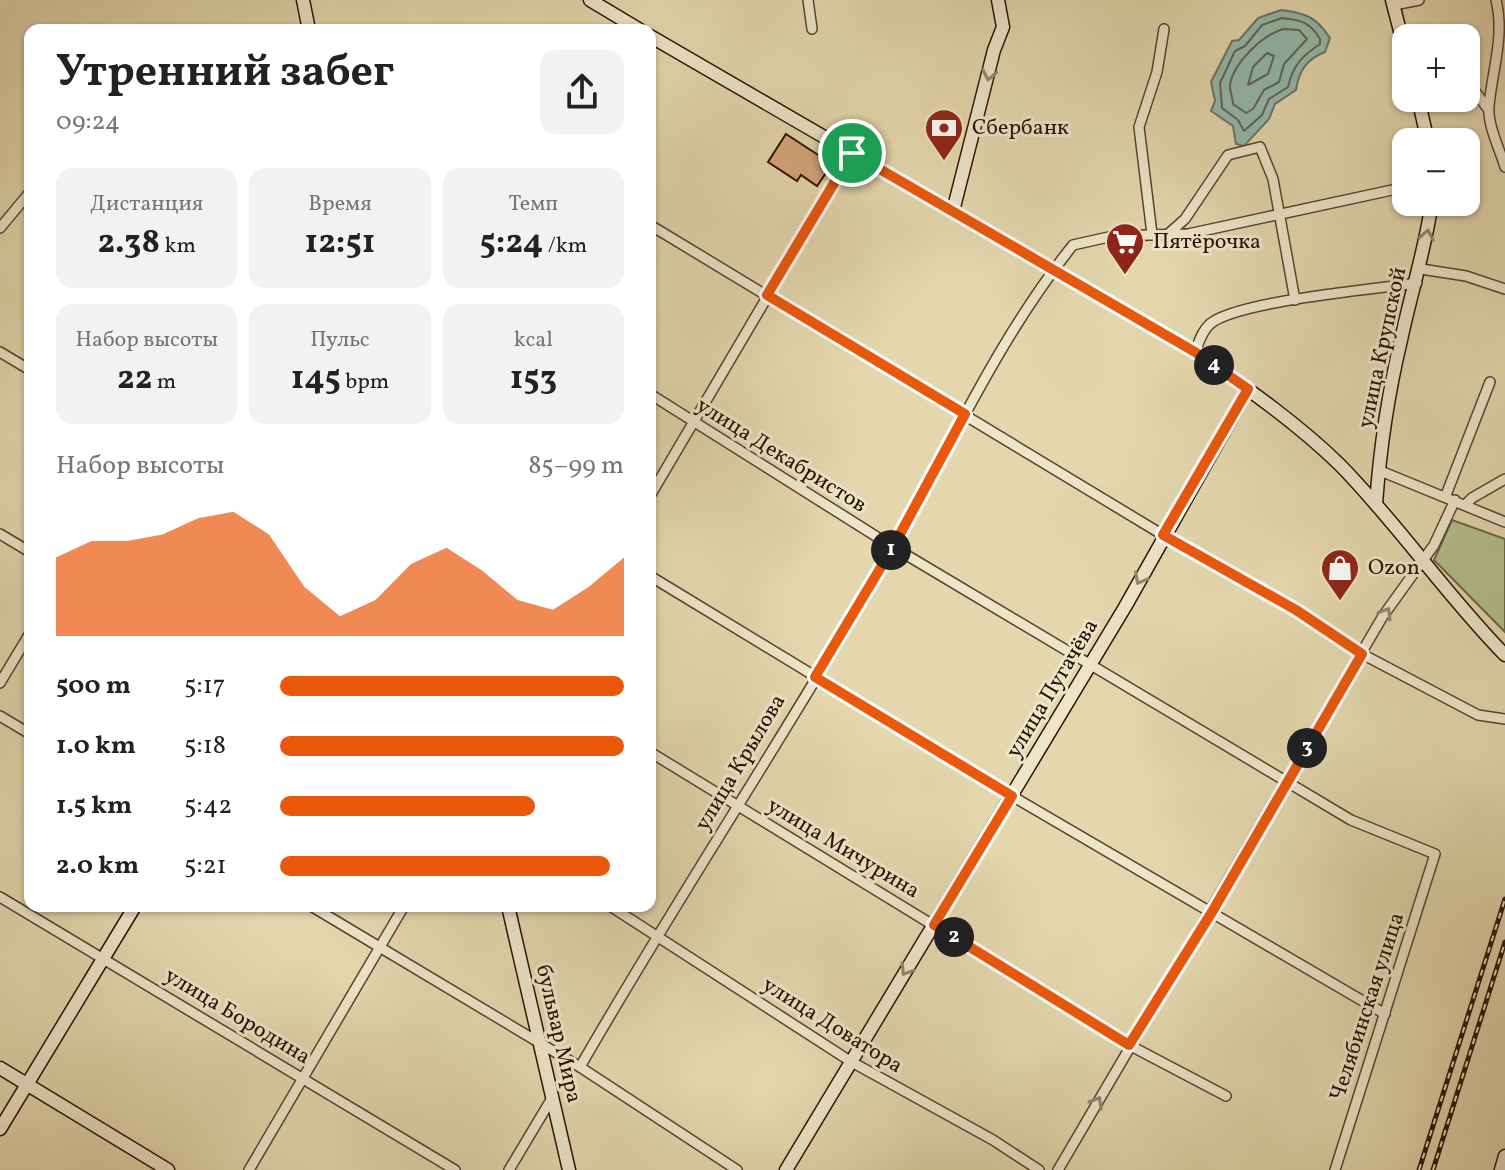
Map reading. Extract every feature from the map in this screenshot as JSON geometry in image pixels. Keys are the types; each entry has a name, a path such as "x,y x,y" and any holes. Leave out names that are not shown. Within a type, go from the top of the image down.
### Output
{"street":[{"path":"303,0 308,24"},
{"path":"590,0 630,24"},
{"path":"808,0 812,29"},
{"path":"953,211 994,50 1003,27 998,0"},
{"path":"1399,24 1393,3 1419,0"},
{"path":"1488,109 1496,79 1500,16 1496,0"},
{"path":"1152,234 1139,127 1157,72 1164,29"},
{"path":"656,41 1195,352 1248,389 1302,430 1376,504 1421,561 1505,655"},
{"path":"1480,98 1488,109 1505,167"},
{"path":"1167,235 1185,219 1228,155 1260,147 1273,179 1295,300"},
{"path":"656,486 852,153"},
{"name":"улица Крылова","path":"580,1067 656,935 893,547 965,414 1052,271 1073,245 1113,236 1188,234 1278,212 1392,190"},
{"path":"0,228 24,197"},
{"name":"улица Крупской","path":"1376,504 1378,470 1401,337 1421,269 1430,216"},
{"path":"656,229 1163,535 1296,610 1362,654 1478,715 1505,719"},
{"path":"1421,269 1466,276 1505,289"},
{"path":"1195,352 1205,329 1214,321 1295,300 1417,283"},
{"path":"0,352 24,366"},
{"path":"1058,1170 1362,654 1434,545 1490,382"},
{"name":"улица Пугачёва","path":"786,1170 1091,664 1248,389"},
{"name":"улица Декабристов","path":"656,398 893,547 1351,820 1435,854"},
{"path":"1378,470 1505,522"},
{"path":"1465,505 1505,479"},
{"path":"0,534 24,548"},
{"path":"656,580 1012,796 1385,1014"},
{"path":"0,683 24,643"},
{"path":"0,716 24,730"},
{"name":"улица Мичурина","path":"656,756 1129,1045 1226,1096"},
{"name":"Челябинская улица","path":"1335,1170 1435,854"},
{"name":"улица Бородина","path":"0,897 24,911"},
{"name":"улица Бородина","path":"25,912 455,1170"},
{"path":"0,1129 132,912"},
{"path":"321,912 540,1042 737,1170"},
{"path":"249,1170 401,912"},
{"name":"бульвар Мира","path":"511,912 569,1170"},
{"name":"улица Доватора","path":"620,912 850,1061 993,1140 1039,1170"},
{"path":"0,1068 168,1170"},
{"path":"509,1170 552,1098"},
{"path":"1501,1170 1505,1156"}],"green space":[{"path":"1452,520 1505,539 1505,632 1434,560"}],"water":[{"path":"1281,10 1310,17 1330,38 1325,52 1305,66 1296,90 1275,104 1269,119 1244,146 1236,144 1233,126 1211,111 1215,101 1211,82 1232,41 1239,40 1258,18"}],"building":[{"path":"786,134 832,164 817,186 801,175 797,181 768,162"}],"railway":[{"path":"1419,1170 1505,899"},
{"path":"1433,1170 1505,942"}],"place":[{"name":"Сбербанк","path":"944,162"},
{"name":"Пятёрочка","path":"1125,276"},
{"name":"Ozon","path":"1340,602"}],"route":[{"path":"852,153 1195,352 1248,389 1163,535 1296,610 1362,654 1212,912 1129,1045 934,925 1012,796 815,677 893,547 965,414 767,295 852,153"}]}
